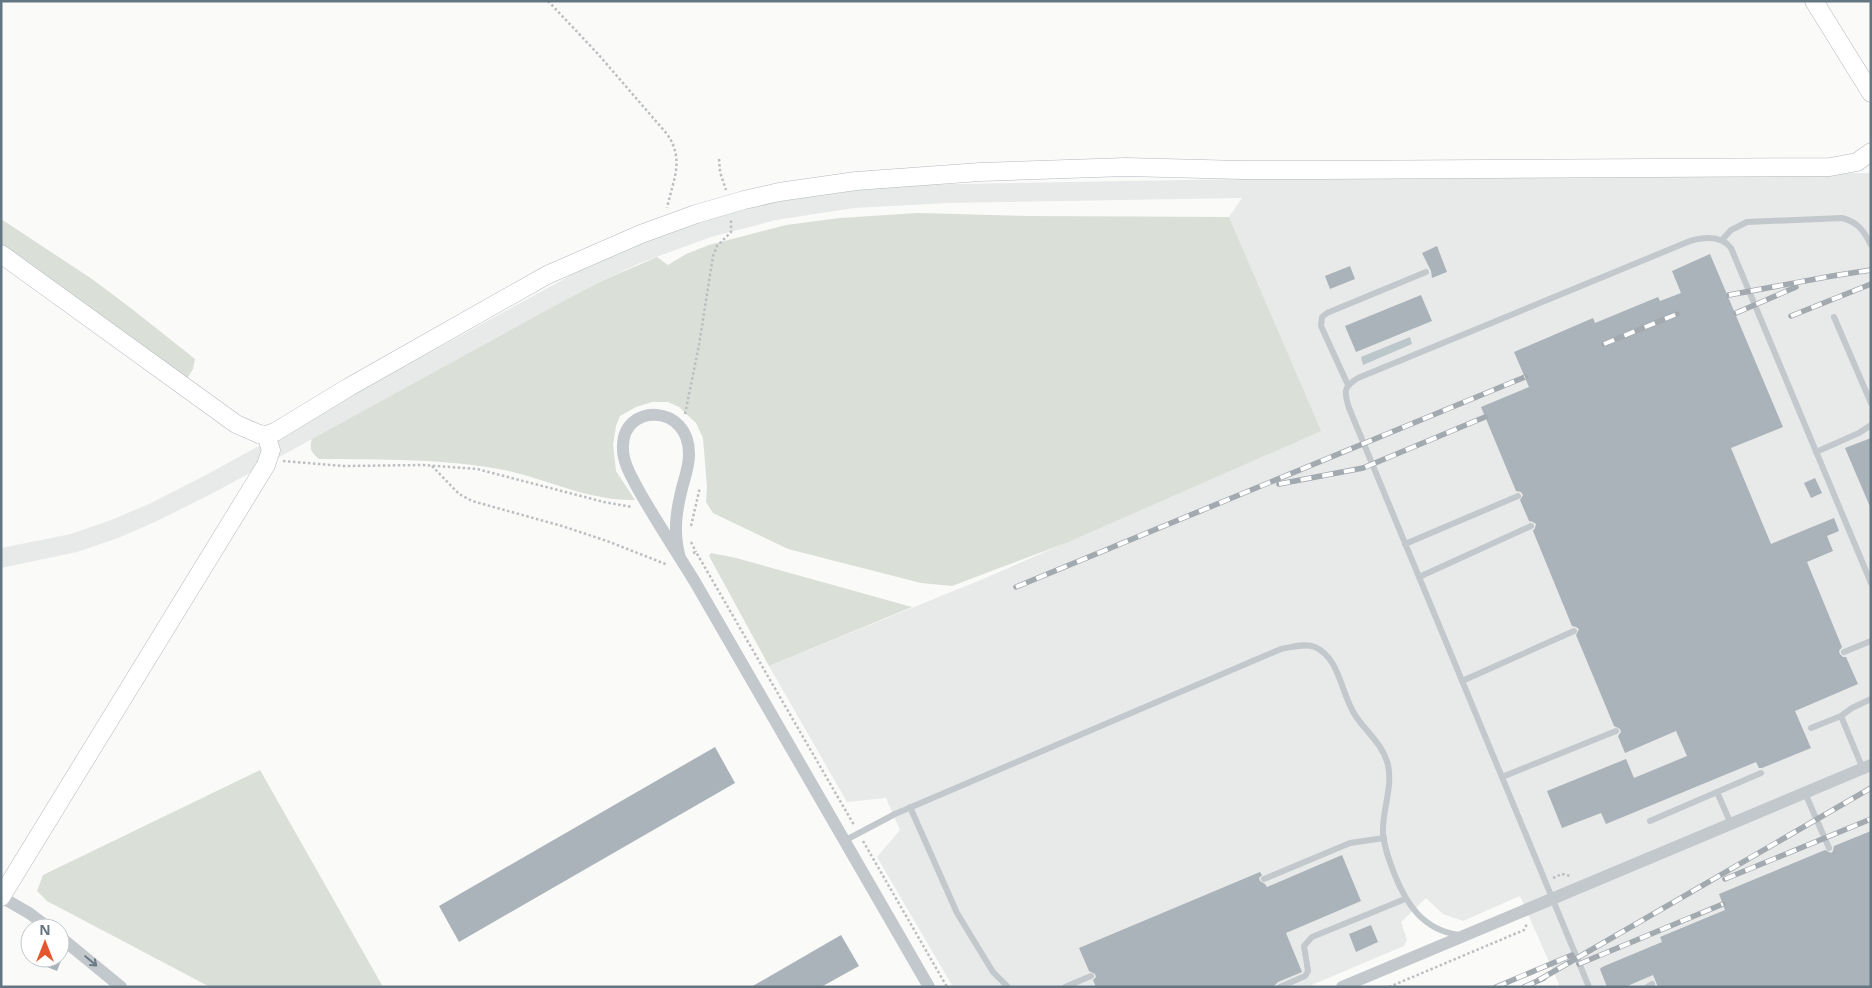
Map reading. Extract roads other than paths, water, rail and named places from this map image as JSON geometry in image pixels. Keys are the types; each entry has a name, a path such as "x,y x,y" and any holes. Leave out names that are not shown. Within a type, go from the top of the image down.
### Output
{"street":[{"path":"1814,1 1871,93"},
{"path":"1,254 236,424 252,432 266,435 285,427 349,387 547,275 728,198 848,182 989,171 1126,166 1242,170 1830,167 1857,162 1871,152"},
{"path":"683,562 676,536 676,516 689,454 686,435 676,421 667,417 650,415 634,422 624,435 622,444 627,466 649,508 683,562 929,987"},
{"path":"34,918 1,897 269,459 271,450 266,435"},
{"path":"1342,987 1867,767"},
{"path":"70,945 121,987"}],"lane":[{"path":"1722,240 1731,230 1747,222 1842,218 1858,225 1871,245"},
{"path":"1589,987 1349,408 1345,395 1348,385 1358,378 1690,240 1705,238 1722,240 1731,248 1871,583"},
{"path":"1348,385 1320,326 1322,317 1327,313 1426,272"},
{"path":"1834,317 1871,403"},
{"path":"1816,452 1860,434 1871,425"},
{"path":"1405,544 1518,496"},
{"path":"1419,577 1531,526"},
{"path":"1462,681 1574,631"},
{"path":"1844,652 1871,641"},
{"path":"844,841 858,832 910,807 1272,653 1292,646 1314,646 1331,661 1354,714 1376,740 1388,763 1390,784 1384,818 1384,838 1391,865 1405,899 1429,926 1443,932 1464,936"},
{"path":"1811,728 1841,716 1852,708 1871,699"},
{"path":"1841,716 1867,767"},
{"path":"1502,777 1616,731"},
{"path":"1650,821 1761,773"},
{"path":"1718,792 1731,824"},
{"path":"1805,793 1829,848"},
{"path":"910,807 957,913 993,972 1008,987"},
{"path":"1264,879 1350,843 1384,838"},
{"path":"1280,987 1305,976 1308,971 1304,946 1312,937 1405,899"},
{"path":"1065,987 1091,976"}],"railway":[{"path":"1729,295 1871,270"},
{"path":"1791,316 1871,284"},
{"path":"1736,313 1796,287"},
{"path":"1604,344 1677,314"},
{"path":"1016,587 1525,377"},
{"path":"1279,484 1363,468 1485,417"},
{"path":"1539,980 1871,788"},
{"path":"1725,879 1871,819"},
{"path":"1579,964 1723,904"},
{"path":"1496,987 1572,955"},
{"path":"1524,987 1544,978"}]}
